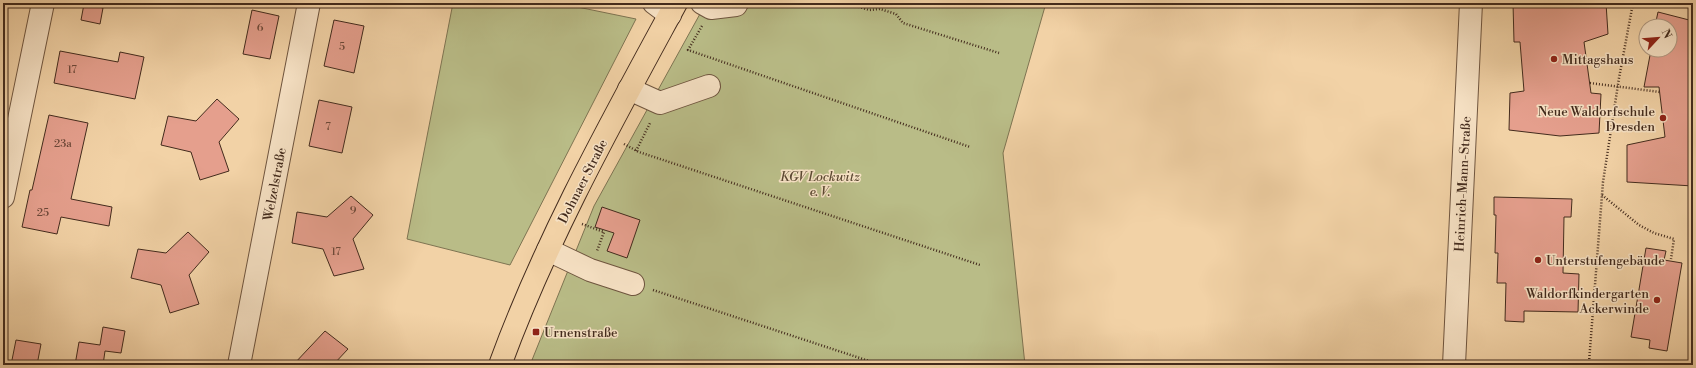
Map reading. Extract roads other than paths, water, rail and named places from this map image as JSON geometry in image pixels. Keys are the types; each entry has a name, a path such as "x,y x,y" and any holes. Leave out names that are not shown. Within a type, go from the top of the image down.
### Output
{"main road":[{"name":"Dohnaer Straße","path":"500,365 515,323 548,250 629,89 667,7"}],"street":[{"path":"3,197 6,163 43,3"},
{"name":"Welzelstraße","path":"239,365 309,3"},
{"path":"706,5 736,5 737,3"},
{"name":"Heinrich-Mann-Straße","path":"1454,365 1471,3"},
{"path":"629,89 660,103 709,86"},
{"path":"548,250 590,270 633,284"}],"place":[{"name":"Mittagshaus","path":"1554,59"},
{"name":"Neue Waldorfschule Dresden","path":"1663,118"},
{"name":"Unterstufengebäude","path":"1538,260"},
{"name":"Waldorfkindergarten Ackerwinde","path":"1657,300"},
{"name":"Urnenstraße","path":"536,332"}],"park label":[{"name":"KGV Lockwitz e. V.","path":"820,184"}]}
